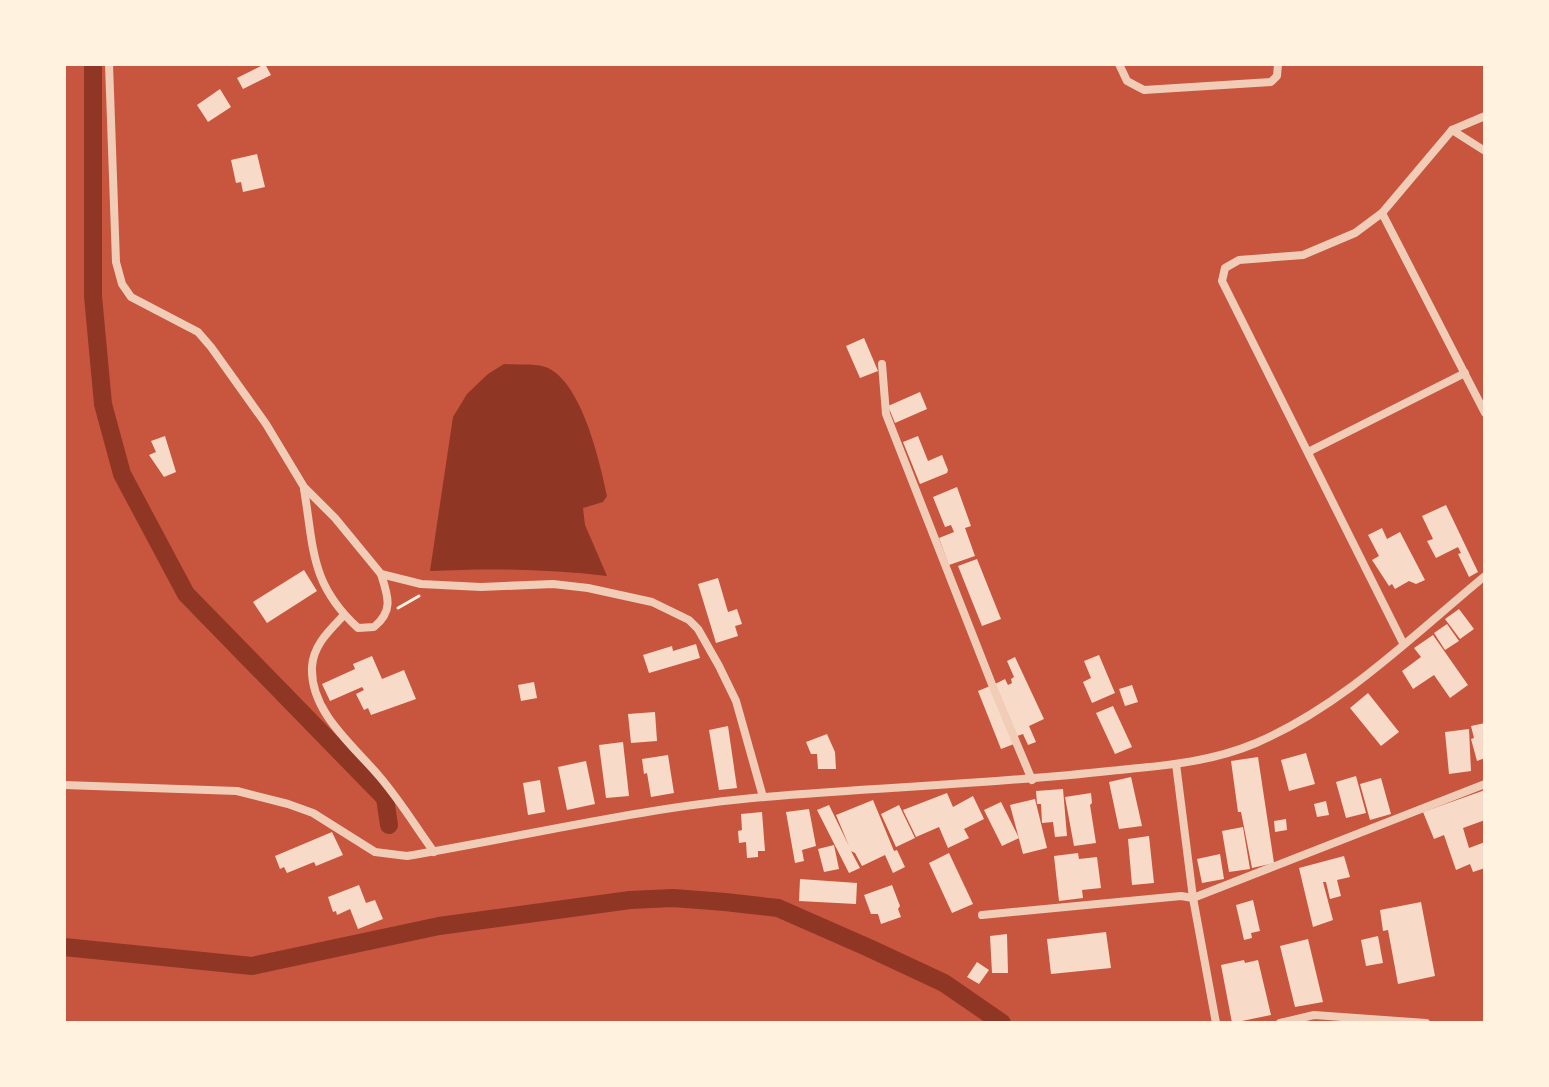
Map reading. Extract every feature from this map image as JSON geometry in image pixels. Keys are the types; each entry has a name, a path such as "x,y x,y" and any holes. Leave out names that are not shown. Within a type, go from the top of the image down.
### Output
{"street":[{"path":"109,64 116,262 122,284 131,297 198,332 266,424 304,487 335,518 381,574 389,603 387,614 374,627 358,628 329,597 315,568 304,487"},
{"path":"1119,64 1127,81 1144,90 1274,80 1278,64"},
{"path":"1403,643 1222,281 1225,268 1232,263 1303,255 1355,233 1382,213 1452,130 1485,116"},
{"path":"1452,130 1485,151"},
{"path":"1382,213 1485,413"},
{"path":"882,364 886,414 1032,780"},
{"path":"1308,452 1465,373"},
{"path":"381,574 402,581 481,587 553,584 588,588 652,602 689,620 698,629 736,701 763,797"},
{"path":"64,785 237,791 313,813 375,852 407,856 646,813 763,797 1032,780 1176,764 1219,757 1297,723 1335,701 1485,576"},
{"path":"344,615 316,650 312,668 316,692 328,716 380,777 434,852"},
{"path":"1176,764 1193,898 1216,1023"},
{"path":"982,915 1181,896 1193,898 1485,784"},
{"path":"1280,1023 1314,1015 1426,1023"}],"path":[{"path":"387,614 439,584"}],"shaded area":[{"path":"504,364 548,368 571,390 580,407 588,425 607,496 603,502 583,508 585,525 607,576 518,570 430,571 453,417 467,394"}],"building":[{"path":"265,64 271,75 243,89 237,78"},
{"path":"220,89 231,107 208,122 197,105"},
{"path":"257,154 265,187 243,192 241,182 236,183 231,160"},
{"path":"864,338 878,371 860,378 846,346"},
{"path":"920,392 927,409 895,423 888,406"},
{"path":"165,436 176,472 164,477 149,455 156,452 151,441"},
{"path":"918,436 928,461 942,455 948,470 920,484 903,442"},
{"path":"957,487 971,526 965,528 975,556 949,565 939,538 954,532 951,525 945,527 933,497"},
{"path":"1446,505 1478,572 1469,577 1458,554 1461,553 1458,547 1436,558 1427,541 1433,539 1422,516"},
{"path":"1382,528 1387,539 1400,532 1425,580 1416,584 1409,581 1395,589 1392,584 1389,586 1372,560 1379,556 1368,535"},
{"path":"977,559 1001,619 982,626 958,566"},
{"path":"304,570 317,591 267,623 253,602"},
{"path":"718,578 728,612 737,609 742,624 735,626 738,636 716,643 698,584"},
{"path":"1459,609 1474,629 1460,639 1445,619"},
{"path":"1447,624 1459,641 1445,650 1434,633"},
{"path":"1433,635 1468,685 1450,698 1434,675 1413,689 1402,671 1421,657 1414,648"},
{"path":"696,644 700,658 649,673 643,655 672,646 673,651"},
{"path":"1099,655 1115,693 1092,703 1083,682 1091,678 1084,661"},
{"path":"372,656 382,679 404,670 416,699 371,715 368,708 364,710 356,694 364,690 362,687 330,701 322,684 355,669 353,664"},
{"path":"1015,657 1044,719 1029,726 1036,742 1028,745 1023,734 1017,736 993,685 1005,679 1008,685 1012,683 1014,677 1007,661"},
{"path":"534,682 537,698 521,701 518,685"},
{"path":"1132,685 1138,702 1125,706 1119,689"},
{"path":"990,686 1014,744 1001,749 978,691"},
{"path":"1368,693 1399,732 1381,746 1350,708"},
{"path":"1113,706 1132,747 1115,754 1096,713"},
{"path":"655,712 657,741 631,743 628,714"},
{"path":"1485,723 1485,758 1477,761 1471,726"},
{"path":"728,726 737,788 719,790 709,730"},
{"path":"1469,729 1471,771 1449,774 1445,732"},
{"path":"827,734 835,752 836,769 818,769 817,754 811,754 806,742"},
{"path":"623,742 629,796 606,798 599,745"},
{"path":"1306,753 1315,784 1289,791 1281,760"},
{"path":"668,755 674,793 651,797 642,759"},
{"path":"1258,757 1274,863 1252,868 1241,812 1238,812 1231,761"},
{"path":"586,761 595,804 567,810 558,767"},
{"path":"1356,776 1366,813 1346,818 1336,782"},
{"path":"1131,777 1142,826 1119,829 1109,782"},
{"path":"1381,778 1391,814 1370,820 1360,784"},
{"path":"540,780 545,812 528,815 523,783"},
{"path":"1063,789 1067,836 1055,837 1053,822 1042,823 1041,804 1037,804 1036,791"},
{"path":"1485,790 1485,820 1463,828 1469,848 1485,842 1485,868 1473,872 1470,864 1456,870 1444,835 1434,839 1423,812"},
{"path":"947,793 953,807 973,796 984,819 964,829 969,838 948,848 939,827 916,837 903,810"},
{"path":"1091,793 1096,843 1074,846 1065,797"},
{"path":"1035,799 1047,848 1023,854 1010,805"},
{"path":"873,800 894,851 897,850 905,867 893,873 885,855 862,866 851,851 860,868 849,873 817,810 829,805 849,846 836,815"},
{"path":"1326,801 1329,815 1317,817 1314,804"},
{"path":"1001,802 1019,838 1002,846 984,810"},
{"path":"899,805 915,838 896,847 881,814"},
{"path":"809,809 816,846 802,850 804,861 795,863 786,812"},
{"path":"762,812 765,851 758,851 758,857 747,858 746,842 739,843 741,814"},
{"path":"1286,819 1287,830 1275,832 1274,821"},
{"path":"1243,827 1250,869 1229,872 1222,831"},
{"path":"332,832 343,855 287,873 284,867 280,869 275,856"},
{"path":"1149,836 1154,883 1132,885 1128,839"},
{"path":"834,845 839,869 824,872 818,849"},
{"path":"949,853 973,904 952,913 929,863"},
{"path":"1078,853 1079,859 1097,857 1101,888 1082,890 1083,898 1059,901 1054,856"},
{"path":"1220,854 1224,879 1202,883 1197,859"},
{"path":"1344,856 1350,877 1337,880 1341,896 1330,899 1326,882 1323,882 1333,920 1313,927 1299,868"},
{"path":"800,879 857,883 856,904 799,901"},
{"path":"359,885 366,903 375,900 383,919 358,929 350,909 337,915 328,897"},
{"path":"892,885 901,917 881,924 878,914 871,914 864,895"},
{"path":"1253,900 1260,931 1251,933 1252,938 1244,940 1236,905"},
{"path":"1421,902 1435,976 1398,984 1388,930 1383,931 1380,910"},
{"path":"1106,932 1111,968 1051,974 1047,939"},
{"path":"1007,934 1008,973 992,973 990,936"},
{"path":"1378,936 1383,963 1366,966 1361,940"},
{"path":"1308,939 1323,1002 1295,1007 1280,946"},
{"path":"1244,960 1245,963 1258,960 1271,1015 1232,1023 1221,965"},
{"path":"977,962 989,970 979,984 967,977"}],"waterway":[{"path":"93,64 93,296 103,404 122,474 186,594 385,798 389,825"},
{"path":"64,947 252,966 439,926 630,900 673,898 725,902 778,908 944,983 1002,1023"}]}
